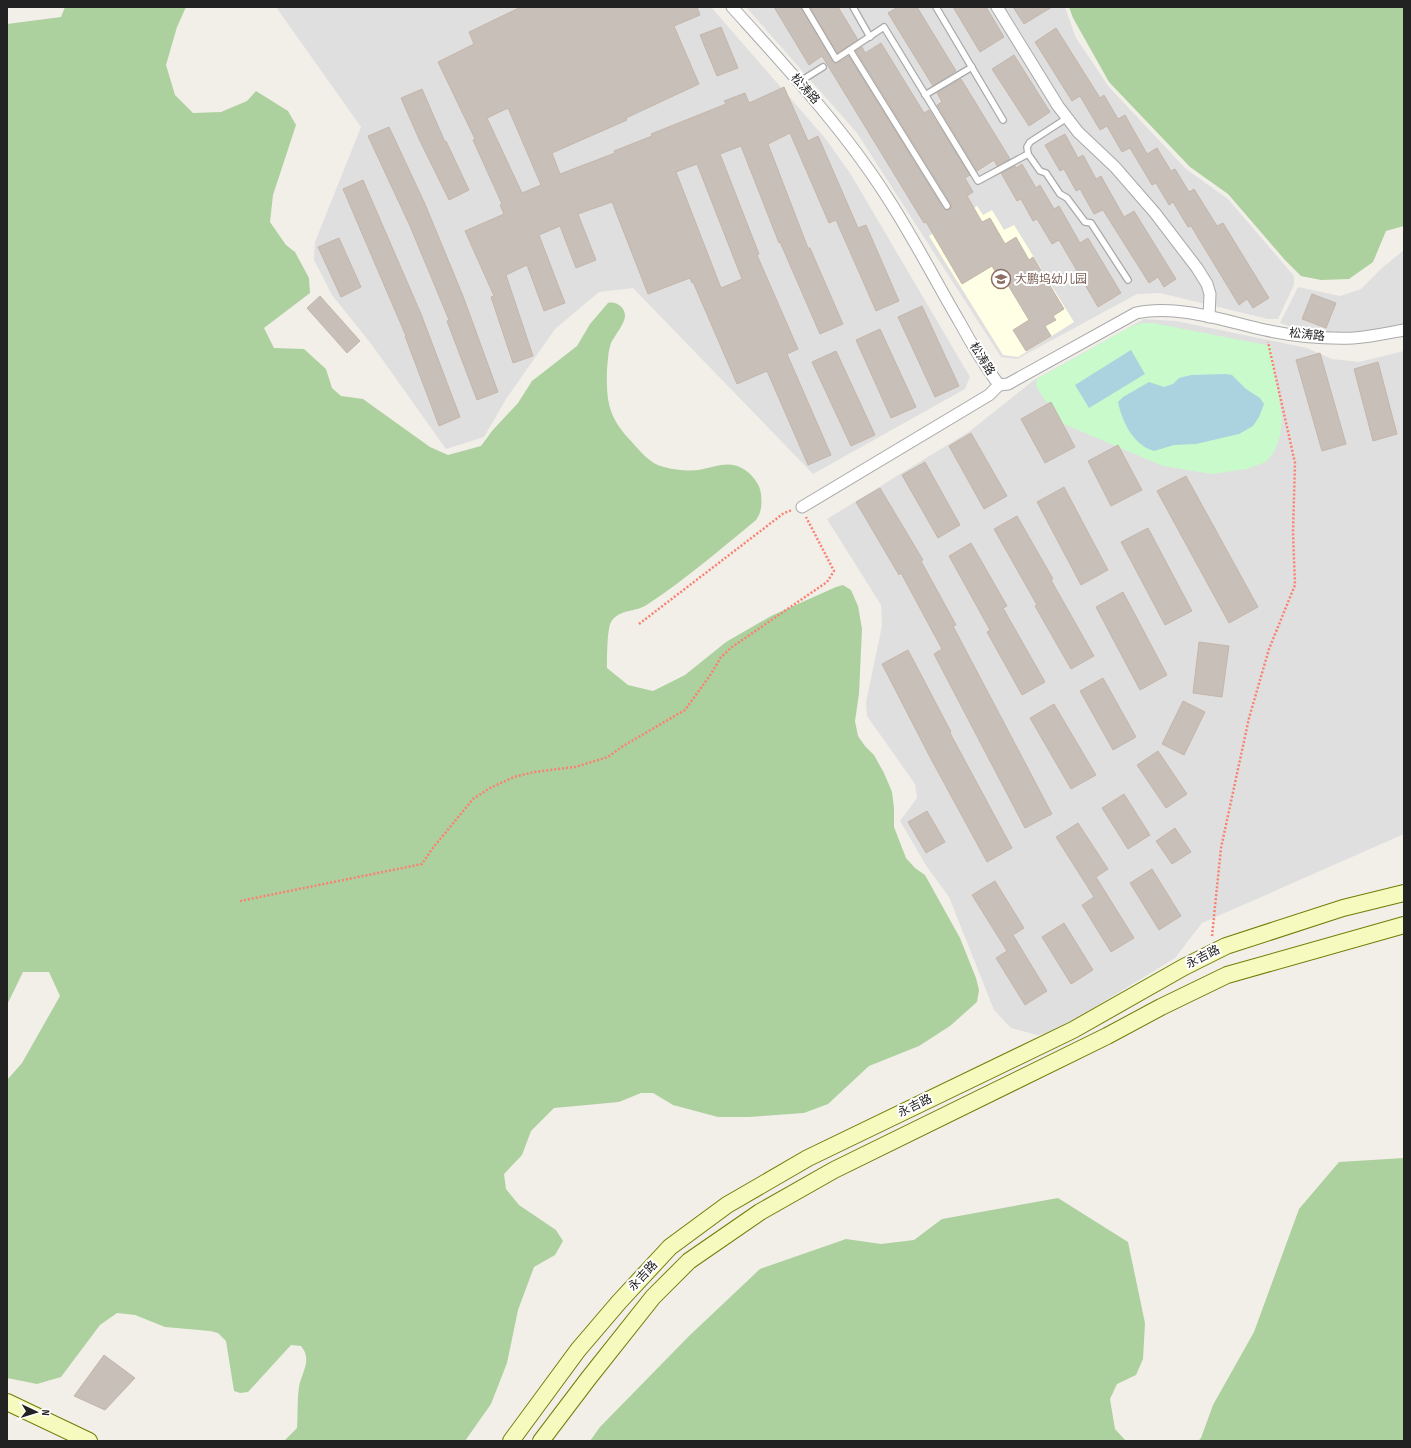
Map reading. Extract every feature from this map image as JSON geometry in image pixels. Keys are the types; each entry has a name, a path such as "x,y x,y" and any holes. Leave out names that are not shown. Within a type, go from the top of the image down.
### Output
{"main road":[{"name":"永吉路","path":"511,1441 578,1350 619,1302 670,1248 727,1205 808,1158 1073,1030 1184,967 1226,946 1343,908 1404,893"},
{"name":"永吉路","path":"541,1441 653,1297 690,1261 760,1212 834,1170 1100,1040 1227,975 1404,925"},
{"path":"7,1402 89,1441"}],"street":[{"name":"松涛路","path":"732,7 799,82 851,144 888,198 988,371 999,385 1008,384 1136,313 1150,310 1171,311 1209,317 1265,330 1313,337 1353,338 1404,330"},
{"path":"997,7 1058,106 1067,118 1078,132 1115,167 1154,213 1197,268 1207,284 1210,294 1209,317"},
{"path":"802,507 989,395 999,385"}],"lane":[{"path":"805,7 836,59 884,27 978,182 1028,154"},
{"path":"853,7 870,37"},
{"path":"936,7 1003,120"},
{"path":"850,50 947,206"},
{"path":"799,82 823,67"},
{"path":"926,95 972,68"},
{"path":"1067,118 1030,142 1027,147 1028,154 1040,171 1046,173 1060,194 1067,198 1085,222 1091,223 1128,280"}],"path":[{"path":"1213,940 1221,848 1249,718 1269,649 1295,585 1293,532 1295,463 1265,330"},
{"path":"240,901 422,864 432,849 473,799 490,788 514,777 534,772 575,767 608,757 623,746 685,710 711,674 721,657 732,647 827,582 834,571 802,507 784,513 639,624"}],"shaded area":[{"path":"276,7 711,7 825,138 850,173 970,377 965,389 813,474 633,288 599,292 555,329 506,399 484,437 446,449 372,345 332,295 314,260 315,242 361,127"},
{"path":"746,7 1065,7 1076,38 1109,87 1186,169 1228,199 1294,276 1294,285 1278,319 1268,319 1160,293 1137,294 1017,359 1001,357 857,133"},
{"name":"大鹏坞幼儿园","path":"977,206 983,215 992,210 1004,230 1014,225 1074,322 1018,357 1003,355 929,236"},
{"path":"1404,250 1404,326 1342,336 1309,333 1280,323 1298,287 1340,296 1361,289 1382,268"},
{"path":"1144,319 1176,321 1307,348 1332,359 1359,362 1404,351 1404,834 1202,923 1175,958 1054,1032 1037,1035 1011,1028 994,1010 949,897 927,867 900,821 917,798 915,784 867,716 866,702 882,626 881,605 827,519 970,431 1034,380"}],"green space":[{"path":"65,7 186,7 177,27 166,65 175,95 193,113 221,112 247,101 256,91 288,111 296,125 273,195 270,222 286,245 295,252 309,278 310,293 264,328 274,348 304,349 326,369 332,388 341,396 363,399 430,447 448,455 481,446 492,431 518,403 532,381 577,346 590,324 608,303 614,303 622,307 625,313 625,319 611,343 607,370 608,400 613,417 618,425 642,453 654,463 659,465 672,469 685,470 698,470 724,465 742,468 751,475 758,485 761,494 761,504 756,520 690,574 643,607 623,613 611,622 609,631 607,668 628,685 653,691 685,675 726,642 771,616 836,587 843,585 851,590 858,606 862,629 859,694 855,721 858,736 874,755 892,792 894,827 906,858 915,868 925,875 960,938 976,978 979,990 977,1002 950,1026 919,1046 869,1066 828,1104 804,1113 749,1117 718,1117 673,1105 653,1093 641,1093 619,1102 554,1108 531,1131 522,1155 504,1174 506,1189 519,1205 556,1230 563,1241 555,1255 534,1267 518,1310 507,1363 491,1404 465,1441 284,1441 297,1428 299,1387 306,1361 306,1356 301,1346 291,1345 248,1392 240,1393 234,1391 226,1341 218,1333 165,1327 135,1315 117,1313 100,1325 61,1377 37,1384 7,1378 7,1080 22,1063 60,996 49,972 23,972 7,1005 7,24 61,17"},
{"path":"1069,7 1404,7 1404,226 1386,231 1373,262 1349,279 1321,280 1301,276 1285,260 1228,194 1190,167 1109,82 1073,18"},
{"path":"1142,323 1153,323 1271,346 1282,419 1280,436 1274,452 1266,462 1246,469 1212,474 1163,466 1059,422 1036,386 1037,379 1130,327"},
{"path":"1404,1158 1404,1441 1198,1441 1201,1438 1213,1405 1254,1332 1299,1209 1339,1162"},
{"path":"1058,1198 1128,1242 1145,1323 1143,1359 1136,1375 1117,1384 1110,1399 1115,1429 1126,1441 590,1441 600,1427 689,1336 760,1269 846,1239 881,1244 914,1240 942,1219"}],"water":[{"path":"1131,350 1145,374 1089,408 1075,385"},
{"path":"1191,375 1232,375 1246,389 1260,398 1264,404 1259,417 1253,426 1239,434 1196,444 1174,445 1154,451 1137,441 1126,426 1118,402 1123,397 1149,382 1164,387 1173,384 1179,378"}],"building":[{"path":"521,7 697,7 700,15 674,26 699,84 626,118 627,120 552,153 560,174 615,153 614,151 652,136 651,134 726,104 724,101 745,93 749,103 784,87 808,141 818,136 858,228 866,225 899,301 876,311 836,220 829,223 790,133 768,144 808,248 810,248 843,324 820,334 780,242 779,243 741,146 720,154 759,254 757,255 798,349 787,354 831,455 808,465 767,371 737,384 690,278 648,294 612,202 578,214 596,260 576,268 560,226 539,235 565,303 544,311 527,265 506,275 533,356 513,363 491,297 494,296 465,231 504,214 500,205 502,204 473,140 475,139 438,62 474,44 469,32","holes":["508,108 541,185 522,193 487,118","697,164 742,279 721,288 676,172"]},
{"path":"774,7 801,7 833,61 838,63 849,56 943,208 945,210 949,210 951,208 951,204 856,51 862,47 865,53 881,43 924,113 929,110 970,175 965,178 973,192 967,196 982,222 990,218 1005,244 1016,237 1029,260 1033,257 1064,309 1053,316 1056,320 1045,326 1051,336 1026,351 1013,330 1029,320 1008,285 1004,287 992,266 962,284 926,222 924,223 822,56 809,65"},
{"path":"810,7 838,7 858,40 837,53"},
{"path":"898,7 917,7 956,71 933,86 888,13"},
{"path":"953,7 986,7 1004,37 980,52"},
{"path":"1013,7 1052,7 1024,24"},
{"path":"721,27 738,68 717,76 700,35"},
{"path":"1056,28 1100,98 1104,95 1118,119 1125,115 1147,154 1157,148 1171,171 1175,169 1189,192 1194,189 1217,226 1223,223 1269,298 1253,308 1247,299 1239,305 1191,226 1188,227 1173,202 1169,205 1156,183 1152,185 1130,148 1122,152 1107,126 1100,130 1080,96 1072,101 1035,42"},
{"path":"1014,55 1050,112 1029,126 992,69"},
{"path":"961,79 1010,159 997,166 994,160 977,171 937,105 942,102 937,93"},
{"path":"422,89 445,142 446,141 469,190 449,200 401,98"},
{"path":"389,127 425,204 463,296 498,392 477,400 447,321 449,320 410,226 368,136"},
{"path":"1065,134 1078,158 1083,155 1096,179 1101,176 1124,217 1134,211 1176,279 1164,287 1158,277 1149,283 1103,210 1094,214 1080,189 1076,191 1064,169 1060,171 1045,145"},
{"path":"1022,164 1036,188 1040,185 1054,209 1059,206 1080,243 1088,238 1121,293 1098,307 1059,240 1052,244 1037,219 1033,221 1021,199 1017,201 1001,173 1015,166 1016,168"},
{"path":"363,180 421,314 460,417 439,426 406,336 343,189"},
{"path":"339,238 361,287 341,297 318,247"},
{"path":"1312,294 1336,303 1326,328 1302,319"},
{"path":"320,296 360,341 347,353 307,308"},
{"path":"922,306 959,386 935,397 898,317"},
{"path":"880,329 916,407 891,418 856,340"},
{"path":"836,351 875,435 851,446 812,362"},
{"path":"1320,353 1346,444 1322,451 1296,360"},
{"path":"1378,362 1397,434 1373,441 1354,369"},
{"path":"1051,402 1075,447 1045,463 1021,419"},
{"path":"971,433 1007,496 984,509 949,446"},
{"path":"1118,445 1142,490 1111,506 1088,461"},
{"path":"925,462 960,525 938,538 902,475"},
{"path":"1186,476 1258,607 1229,623 1157,491"},
{"path":"1064,487 1108,570 1081,585 1037,502"},
{"path":"880,488 923,560 921,561 956,625 953,626 1052,814 1025,828 934,654 942,649 901,573 899,575 856,502"},
{"path":"1017,516 1094,656 1071,669 994,529"},
{"path":"1148,528 1192,611 1165,625 1121,542"},
{"path":"971,543 1007,606 1003,608 1045,682 1022,695 987,632 990,630 949,556"},
{"path":"1123,592 1167,675 1140,690 1096,607"},
{"path":"1199,642 1229,646 1222,697 1193,693"},
{"path":"908,650 951,732 950,733 1012,848 987,862 931,759 882,664"},
{"path":"1103,678 1136,737 1113,750 1080,691"},
{"path":"1183,701 1205,712 1184,755 1162,744"},
{"path":"1054,704 1096,775 1071,789 1030,718"},
{"path":"1158,751 1187,794 1166,808 1137,765"},
{"path":"1124,794 1150,835 1128,849 1102,808"},
{"path":"927,811 945,842 926,853 908,822"},
{"path":"1078,823 1108,869 1096,877 1134,938 1111,952 1082,905 1094,897 1056,837"},
{"path":"1175,828 1191,852 1172,864 1156,841"},
{"path":"1152,869 1181,916 1159,930 1130,883"},
{"path":"995,881 1024,928 1013,935 1047,991 1025,1005 996,958 1007,951 972,895"},
{"path":"1064,923 1093,970 1071,984 1042,937"},
{"path":"104,1355 135,1378 105,1410 74,1396"}],"place":[{"name":"大鹏坞幼儿园","path":"1001,279"}]}
